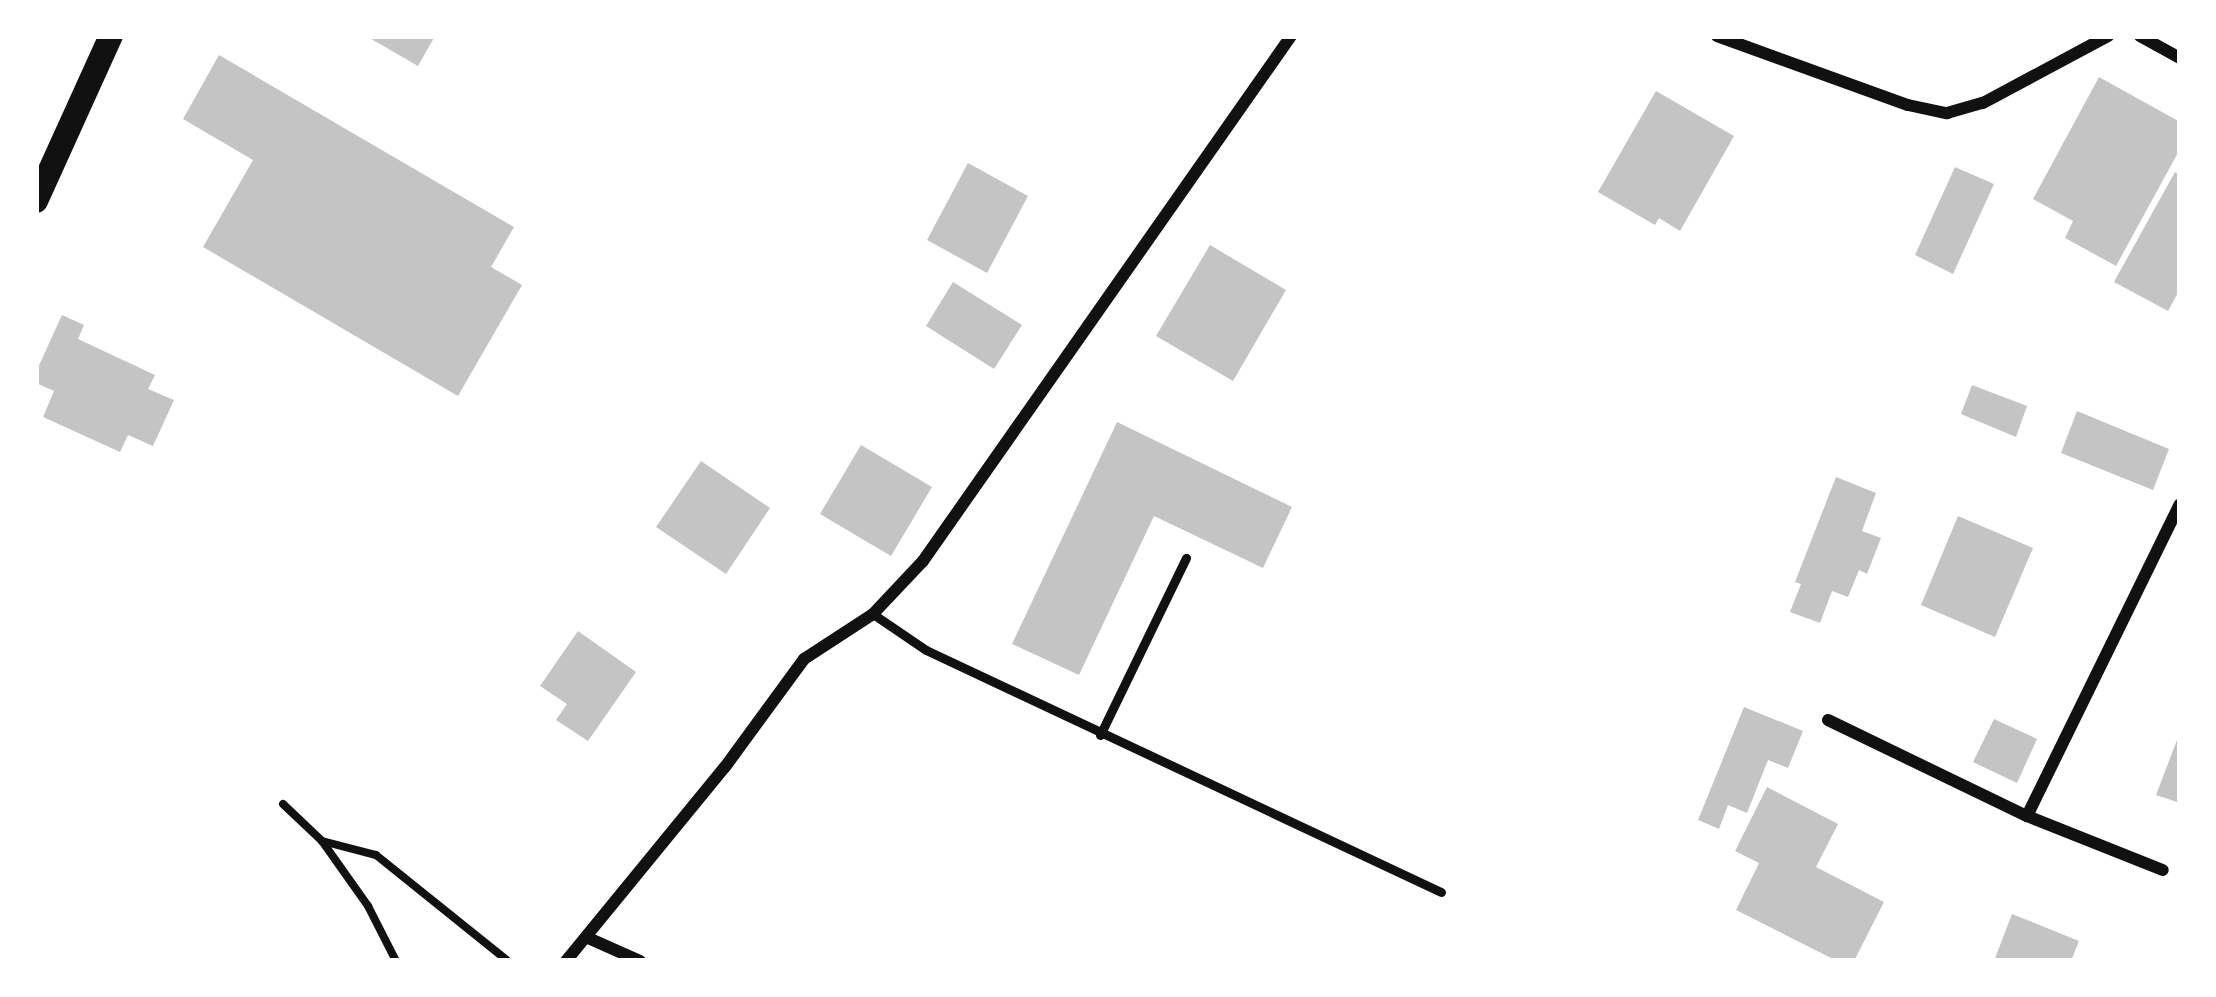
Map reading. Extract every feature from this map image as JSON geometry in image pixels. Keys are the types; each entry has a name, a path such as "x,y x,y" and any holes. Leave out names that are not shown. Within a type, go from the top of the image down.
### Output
{"main road":[{"path":"36,201 112,36"}],"street":[{"path":"566,961 804,658 873,614 923,561 1291,36"},
{"path":"1717,36 1908,105 1947,113 1983,103 2108,36"},
{"path":"2140,36 2180,58"},
{"path":"2027,816 2180,504"},
{"path":"1828,719 2027,816 2164,870"},
{"path":"586,937 640,961"}],"lane":[{"path":"1100,735 1186,558"},
{"path":"873,614 926,650 1441,892"}],"path":[{"path":"283,804 322,841 368,906 396,961"},
{"path":"322,841 376,855 508,961"}],"building":[{"path":"366,36 435,36 418,66"},
{"path":"219,55 514,227 491,267 522,285 458,396 203,247 253,160 183,119"},
{"path":"2099,77 2180,122 2180,149 2116,266 2065,238 2073,221 2033,199"},
{"path":"1656,91 1734,136 1680,231 1659,218 1655,225 1598,192"},
{"path":"968,163 1028,196 987,273 927,240"},
{"path":"1955,167 1994,184 1953,274 1915,255"},
{"path":"2175,172 2180,175 2180,289 2168,311 2114,282"},
{"path":"1210,245 1286,290 1233,381 1156,336"},
{"path":"953,282 1022,325 994,369 926,326"},
{"path":"62,315 84,325 78,339 155,375 148,389 174,400 153,446 128,435 120,452 43,417 54,391 36,383 36,372"},
{"path":"1972,385 2027,406 2016,437 1961,414"},
{"path":"2077,411 2169,449 2153,490 2061,453"},
{"path":"1117,422 1292,507 1263,568 1154,516 1079,675 1012,644"},
{"path":"861,445 932,487 891,556 820,514"},
{"path":"701,461 770,508 726,574 656,527"},
{"path":"1836,477 1876,493 1862,531 1881,538 1867,574 1859,570 1848,597 1832,591 1820,623 1790,612 1801,584 1795,582"},
{"path":"1958,516 2033,548 1995,637 1921,605"},
{"path":"578,631 636,672 588,741 556,720 567,704 540,686"},
{"path":"1744,707 1803,731 1788,768 1768,760 1747,813 1728,805 1719,829 1698,820"},
{"path":"1994,719 2037,739 2017,783 1973,762"},
{"path":"2180,732 2180,803 2156,795"},
{"path":"1767,787 1838,824 1816,867 1884,902 1854,961 1837,961 1736,910 1759,863 1735,851"},
{"path":"2012,914 2079,941 2071,961 1994,961"}]}
